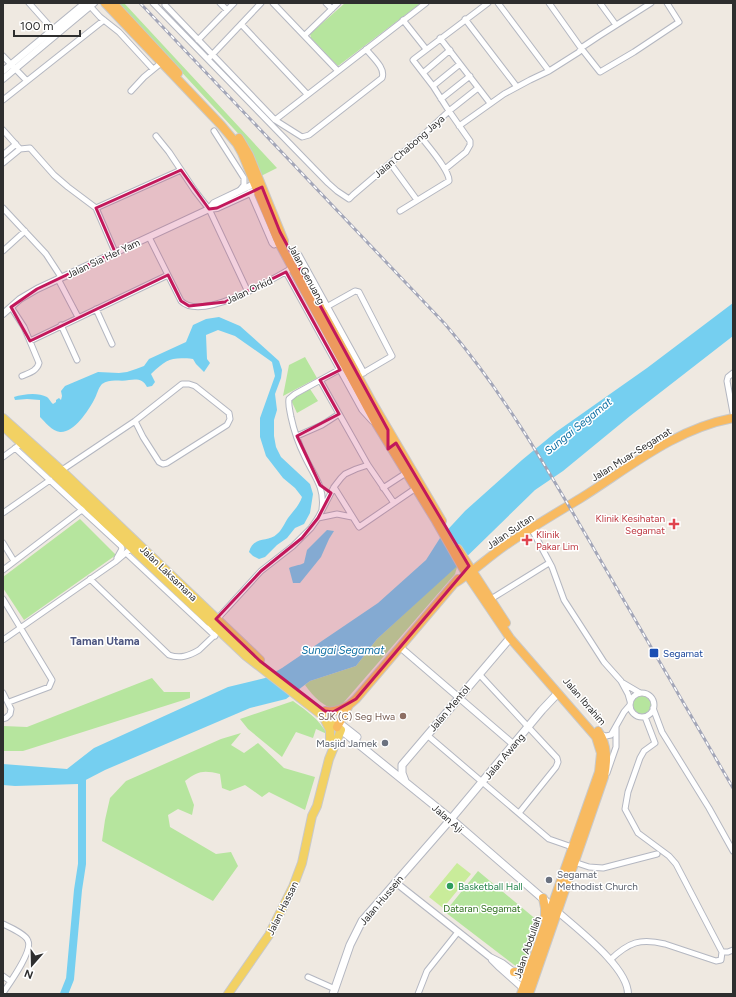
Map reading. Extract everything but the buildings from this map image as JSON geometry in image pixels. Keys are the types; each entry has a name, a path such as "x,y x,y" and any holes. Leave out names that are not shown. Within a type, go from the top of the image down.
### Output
{"highway":[{"name":"Jalan Genuang","path":"105,3 221,125 237,144 257,187 289,270 322,310 343,368 377,425 385,431"},
{"name":"Jalan Genuang","path":"113,3 237,136 246,149 257,187 284,241 322,310 361,375 385,431 467,568"},
{"name":"Jalan Muar-Segamat","path":"545,519 581,498 643,456 668,442 704,425 733,418"},
{"name":"Jalan Genuang","path":"394,447 406,473 438,519"},
{"name":"Jalan Sultan","path":"340,726 349,705 356,699 467,568 508,537 545,519"},
{"name":"Jalan Ibrahim","path":"467,568 491,599 522,644 600,734 606,746 607,753 604,777 574,862 554,909"},
{"name":"Jalan Ibrahim","path":"467,568 510,638 594,732 598,741 601,753 599,772 572,847 554,909"},
{"name":"Jalan Sultan","path":"340,726 356,699"},
{"path":"323,712 338,711 349,705"},
{"path":"542,898 545,908 547,931"},
{"name":"Jalan Abdullah","path":"526,989 554,909"},
{"name":"Jalan Abdullah","path":"526,989 532,960 547,931"},
{"path":"514,972 519,973 523,971 532,960"}],"main road":[{"name":"Jalan Laksamana","path":"3,418 56,475 219,631 340,726"},
{"name":"Jalan Laksamana","path":"3,426 18,446 56,475"},
{"name":"Jalan Mentol","path":"402,765 510,638"},
{"name":"Jalan Awang","path":"450,819 558,693"},
{"path":"323,712 330,730 330,744"},
{"path":"340,726 391,765 397,767 402,765 402,773 406,783"},
{"name":"Jalan Hassan","path":"314,811 313,805 316,790 330,744 340,726"},
{"name":"Jalan Hassan","path":"228,994 264,943 287,900 302,863 314,811 317,806 329,759 340,726"},
{"name":"Jalan Aji","path":"340,726 554,909"},
{"name":"Jalan Hussein","path":"334,991 350,945 362,922 450,819"}],"street":[{"path":"29,3 55,32"},
{"path":"153,3 208,60 261,3"},
{"path":"220,3 227,10"},
{"path":"198,40 234,3"},
{"path":"273,3 338,70"},
{"path":"326,3 332,9"},
{"path":"305,35 338,3"},
{"path":"276,120 307,94 426,3"},
{"path":"478,88 449,111 433,86 414,62 414,59 488,3"},
{"path":"498,3 549,71"},
{"path":"549,3 600,72 634,52 679,22 667,3"},
{"path":"600,3 616,25"},
{"path":"459,126 490,103 549,71 579,52 581,48 651,3"},
{"path":"3,79 13,67 90,4 104,20 119,32 153,69"},
{"path":"159,10 165,4 276,120 302,137 309,136 382,78 382,69 366,49"},
{"path":"465,19 517,87"},
{"path":"3,100 104,20"},
{"path":"403,20 426,49"},
{"path":"241,24 307,94"},
{"path":"119,32 126,25"},
{"path":"440,38 490,103"},
{"path":"137,52 145,46"},
{"path":"423,73 450,50"},
{"path":"3,56 27,81"},
{"name":"Jalan Chabong Jaya","path":"208,60 284,140 328,183 349,199 449,111 470,141 470,145 466,152 445,169"},
{"path":"131,91 161,63"},
{"path":"433,86 460,64"},
{"path":"3,71 13,67"},
{"path":"441,99 470,76"},
{"path":"3,130 20,149"},
{"path":"214,131 244,178 244,185 239,191"},
{"path":"156,136 209,209 248,292"},
{"path":"400,211 448,182 450,178 421,137"},
{"path":"3,155 16,144"},
{"path":"3,163 20,149 30,148 54,175 96,208 115,252"},
{"path":"390,164 417,200"},
{"path":"96,208 181,170"},
{"name":"Jalan Sia Her Yam","path":"209,209 214,203 239,191 257,187"},
{"name":"Jalan Sia Her Yam","path":"3,314 26,295 60,278 209,209 217,208 257,187"},
{"path":"3,208 50,258 78,317"},
{"path":"3,251 25,231"},
{"name":"Jalan Orkid","path":"149,237 184,305 210,305 225,302 248,292 289,270"},
{"path":"289,270 343,368 289,399 292,421 305,456 320,485 328,492 333,489"},
{"path":"30,340 168,275"},
{"path":"322,310 355,291 359,292 392,354 391,357 361,375"},
{"path":"11,307 18,315 30,340 39,365 35,370 22,376"},
{"path":"96,309 112,344"},
{"path":"61,326 77,360"},
{"path":"733,373 728,377 727,382 733,413"},
{"path":"320,380 368,465 394,503"},
{"path":"3,513 135,421 182,384 195,386 229,413 230,419 227,425 167,463 163,464 159,462 135,421"},
{"path":"297,436 322,425 339,414"},
{"path":"3,457 18,446"},
{"path":"3,640 115,562 132,548 212,624 261,571 302,538 318,518 333,489 345,474 368,465"},
{"path":"383,488 406,473"},
{"path":"56,475 87,505 121,546 121,552 115,562"},
{"path":"320,485 322,497 321,512"},
{"path":"333,489 359,527 416,488"},
{"path":"3,570 87,505"},
{"path":"318,518 336,514 352,517"},
{"path":"530,527 549,563 564,600 604,662 621,681 628,694 633,713 640,717 645,717 649,715 654,708"},
{"path":"3,543 14,561"},
{"path":"491,599 549,563"},
{"path":"90,579 169,655 180,657 196,652 219,631"},
{"path":"3,599 52,680 49,687 9,702"},
{"path":"400,647 513,744"},
{"path":"479,674 555,754 558,760 556,767 519,813"},
{"path":"621,681 640,693 646,694 652,698 662,732 709,808 733,851"},
{"path":"3,693 9,702 11,709 10,714 3,719"},
{"path":"600,734 608,736 612,733 632,697 640,693"},
{"path":"621,717 633,713"},
{"path":"610,960 621,949 630,944 642,941 657,942 716,961 721,960 722,952 676,864 669,856 638,833 625,809 628,792 640,758 644,751 655,743 645,717"},
{"path":"604,777 609,769 615,750 616,727"},
{"path":"427,735 552,840 572,847"},
{"path":"574,862 589,867 603,868 657,854"},
{"path":"395,882 490,957 514,972 526,989"},
{"path":"554,909 610,960 620,972 628,990 628,994"},
{"path":"547,931 559,921 563,920 571,923"},
{"path":"3,924 26,937 28,941 28,950 3,994"},
{"path":"418,994 427,971 458,932"},
{"path":"722,952 733,950"},
{"path":"490,957 498,966 526,989"},
{"path":"3,976 10,981"},
{"path":"308,977 334,991"}],"highlighted area":[{"path":"181,170 209,209 217,208 262,187 280,232 388,430 388,449 396,443 469,566 356,699 333,712 325,711 260,661 216,619 261,571 302,538 318,518 331,493 320,485 297,436 339,414 320,380 340,370 286,272 225,302 189,306 181,301 168,275 30,341 11,307 37,289 115,252 96,208"}],"green space":[{"path":"118,3 124,3 277,168 261,176 245,141"},
{"path":"345,3 421,3 338,66 311,38 310,34"},
{"path":"305,357 317,378 283,396 289,365"},
{"path":"310,389 318,401 297,413 291,400"},
{"path":"80,519 116,555 24,620 3,588 3,577"},
{"path":"458,564 455,574 338,709 328,707 305,685 310,681 356,666 377,639"},
{"path":"152,678 164,692 190,692 190,698 23,751 3,751 3,726 27,727"},
{"path":"642,696 648,699 651,705 648,711 642,714 636,711 633,705 636,699"},
{"path":"293,701 308,712 327,734 316,729 313,738 296,732 282,757 248,729 240,719"},
{"path":"241,733 231,745 244,753 258,743 284,768 315,777 305,810 269,792 262,797 245,785 230,791 222,788 220,774 201,772 185,781 194,805 192,815 178,809 168,815 170,827 216,854 231,852 238,866 213,901 102,841 110,798 126,781 221,739"},
{"name":"Basketball Hall","path":"457,863 471,874 443,908 429,897"},
{"name":"Dataran Segamat","path":"478,871 538,921 524,966 517,967 445,912"}],"water":[{"name":"Sungai Segamat","path":"733,303 733,336 630,416 563,471 535,490 454,569 377,639 356,666 310,681 286,699 250,708 105,770 78,784 3,785 3,764 67,769 94,748 228,687 265,678 282,668 378,603 426,560 440,538 465,511 556,432 647,368"},
{"path":"219,317 240,326 279,361 282,370 281,378 275,394 277,410 274,420 274,436 276,447 281,457 310,484 313,494 310,513 304,524 295,528 287,538 277,545 265,557 259,559 249,552 251,547 254,543 273,537 279,532 298,506 302,497 295,488 283,478 266,456 260,437 260,418 275,376 272,362 235,336 218,330 206,335 207,359 210,363 204,372 193,359 179,358 166,362 151,374 155,382 152,386 147,387 144,382 137,380 105,382 102,384 88,410 80,420 70,429 65,431 60,432 54,430 40,417 40,400 15,400 14,397 26,394 39,394 47,397 53,404 59,398 61,400 61,391 65,386 98,372 127,372 144,366 149,359 186,342 193,325 206,319"},
{"path":"327,530 334,531 321,557 300,583 293,583 289,568 304,563 307,550"}],"waterway":[{"path":"64,994 70,979 78,890 82,864 82,773"}],"railway":[{"path":"140,3 445,324 468,351 509,409 547,469 733,788"}],"place":[{"name":"Klinik Kesihatan Segamat","path":"674,524"},
{"name":"Klinik Pakar Lim","path":"527,540"},
{"name":"Segamat","path":"654,653"},
{"name":"SJK (C) Seg Hwa","path":"403,716"},
{"name":"Masjid Jamek","path":"385,743"},
{"name":"Segamat Methodist Church","path":"549,880"},
{"name":"Basketball Hall","path":"450,886"}],"district":[{"name":"Taman Utama","path":"105,641"}]}
